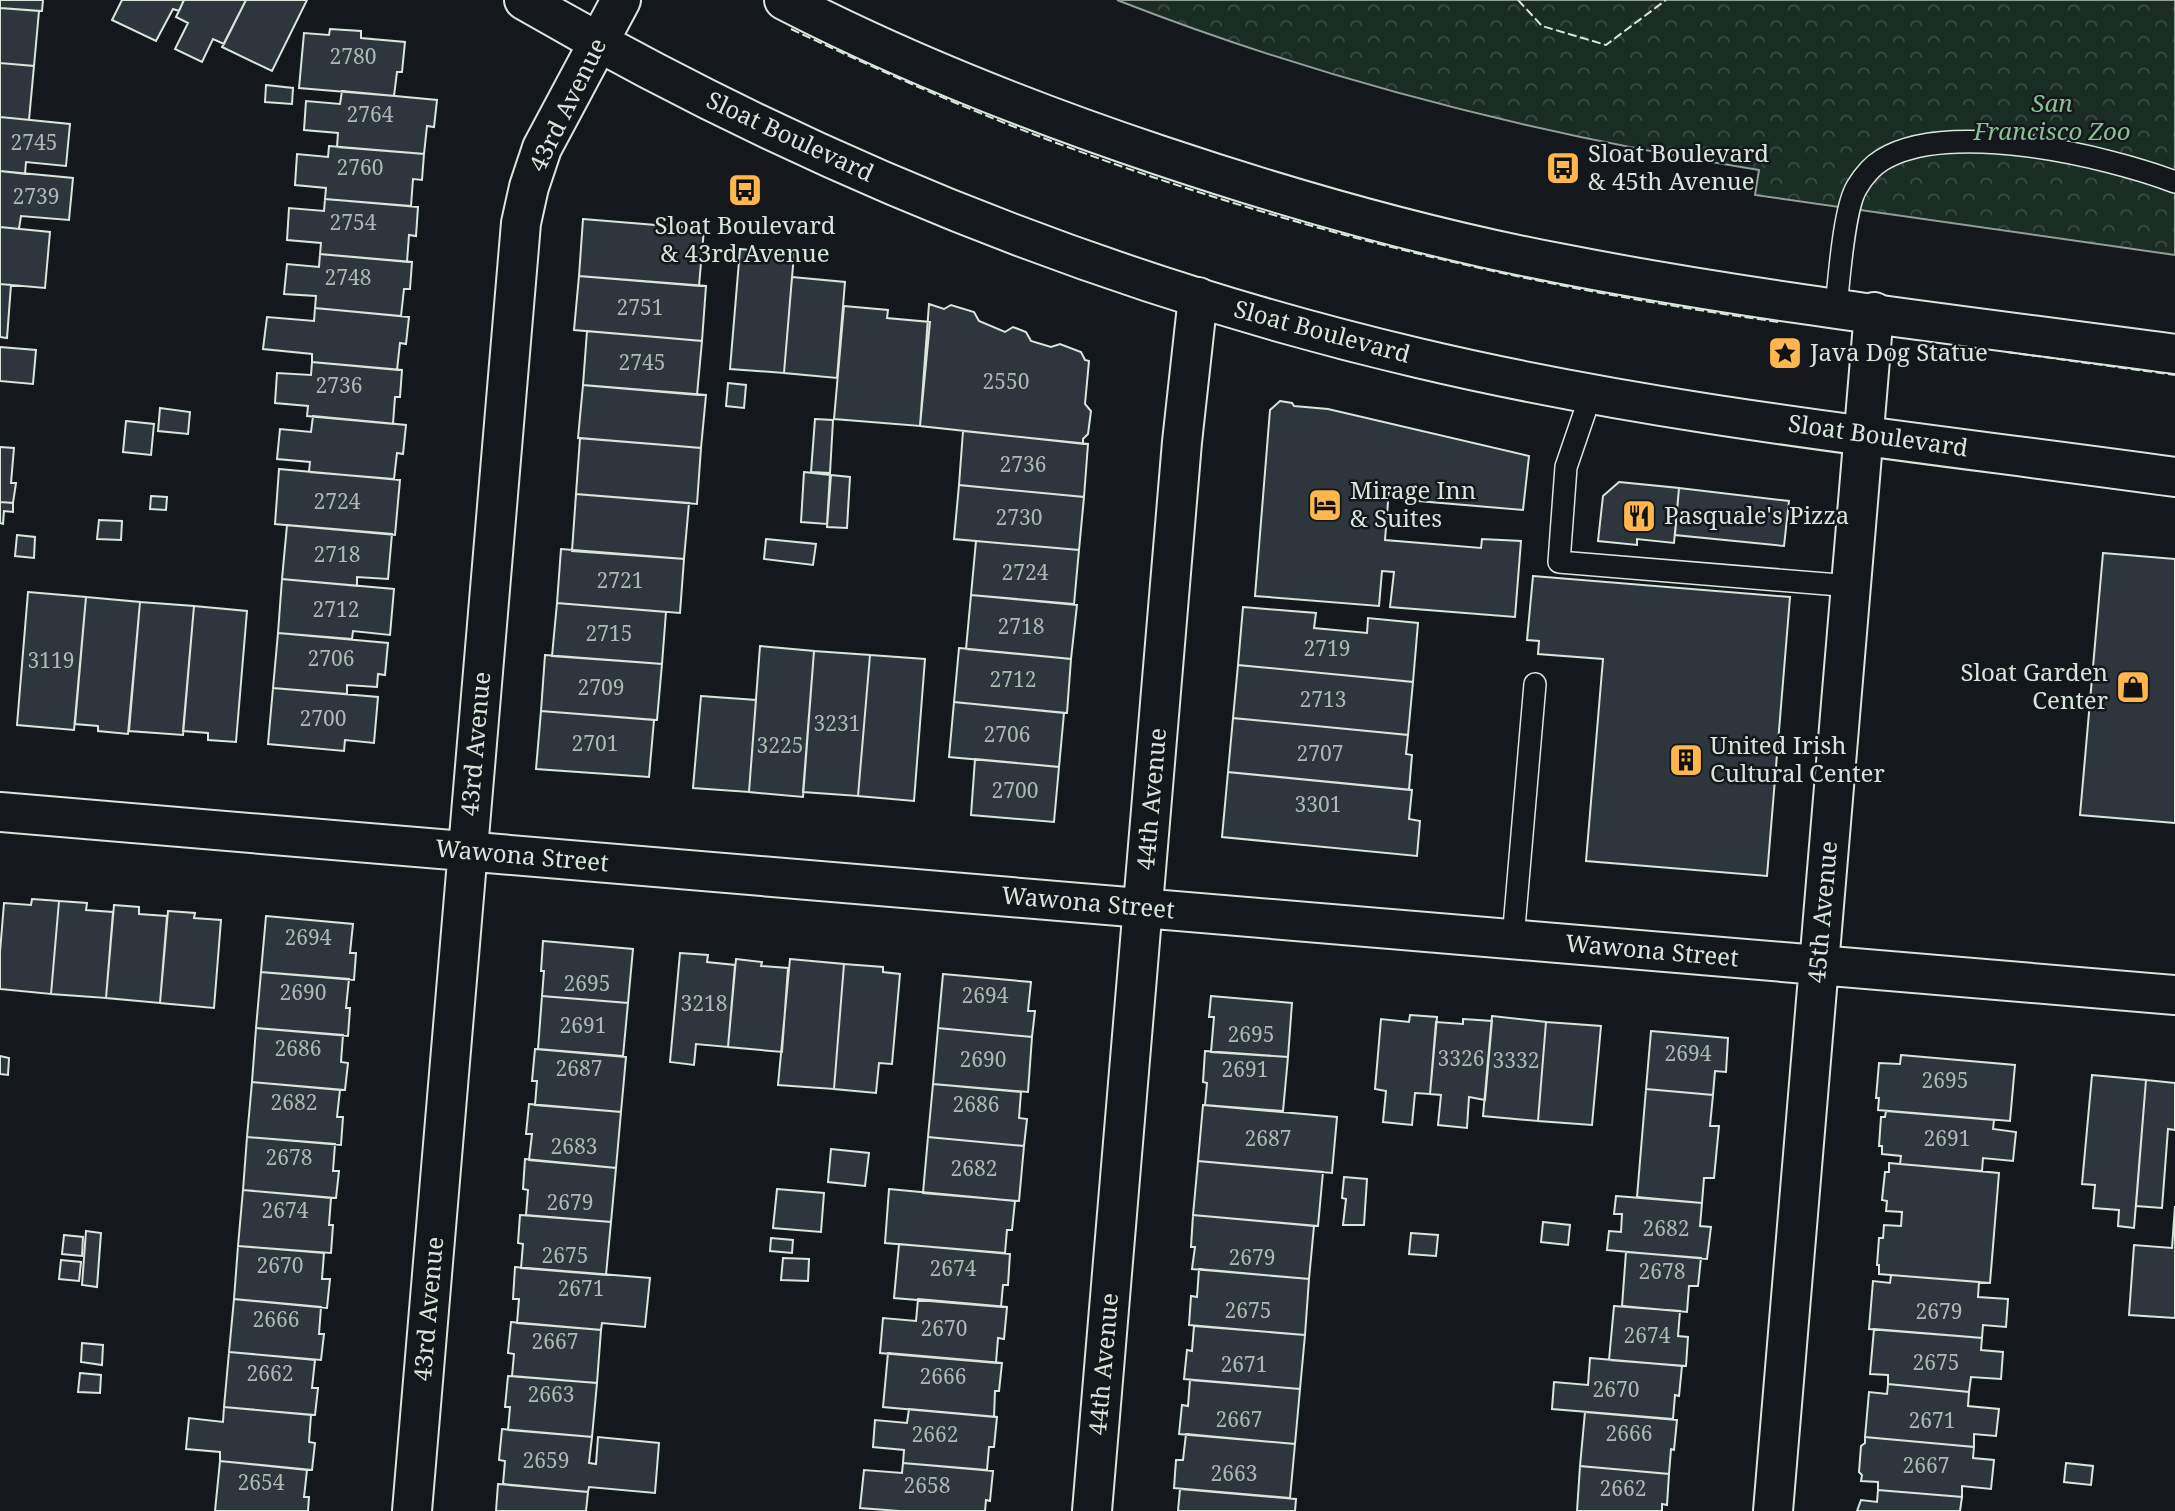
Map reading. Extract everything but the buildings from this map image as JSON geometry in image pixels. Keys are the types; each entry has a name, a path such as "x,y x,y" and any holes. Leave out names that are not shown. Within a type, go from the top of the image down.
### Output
{"street":[{"name":"Sloat Boulevard","path":"524,0 786,138 927,200 1086,261 1198,297 1374,347 1591,394 2175,477"},
{"name":"43rd Avenue","path":"412,1511 521,223 542,148 621,0"},
{"path":"784,0 891,50 1033,110 1314,205 1447,239 1662,282 2175,354"},
{"name":"44th Avenue","path":"1092,1511 1185,405 1198,297"},
{"name":"45th Avenue","path":"1773,1511 1874,312"},
{"name":"Wawona Street","path":"0,812 2175,995"}],"lane":[{"path":"1836,308 1846,230 1855,190 1865,175 1882,160 1907,149 1937,143 2018,145 2109,162 2175,182"},
{"path":"1591,394 1566,467 1559,562 1851,586"},
{"path":"1513,939 1535,684"}],"green space":[{"name":"San Francisco Zoo","path":"1117,0 2175,0 2175,255 1755,195 1759,170 1595,140 1433,102 1274,56"}],"fence":[{"path":"1518,0 1542,26 1606,45 1666,0"},
{"path":"791,29 913,85 1007,124 1219,199 1311,226 1496,272 1684,308 1779,322"},
{"path":"2007,352 2175,375"}],"place":[{"name":"Sloat Boulevard & 45th Avenue","path":"1563,168"},
{"name":"Sloat Boulevard & 43rd Avenue","path":"745,190"},
{"name":"Java Dog Statue","path":"1785,353"},
{"name":"Mirage Inn & Suites","path":"1325,505"},
{"name":"Pasquale's Pizza","path":"1639,516"},
{"name":"Sloat Garden Center","path":"2133,687"},
{"name":"United Irish Cultural Center","path":"1686,760"}]}
